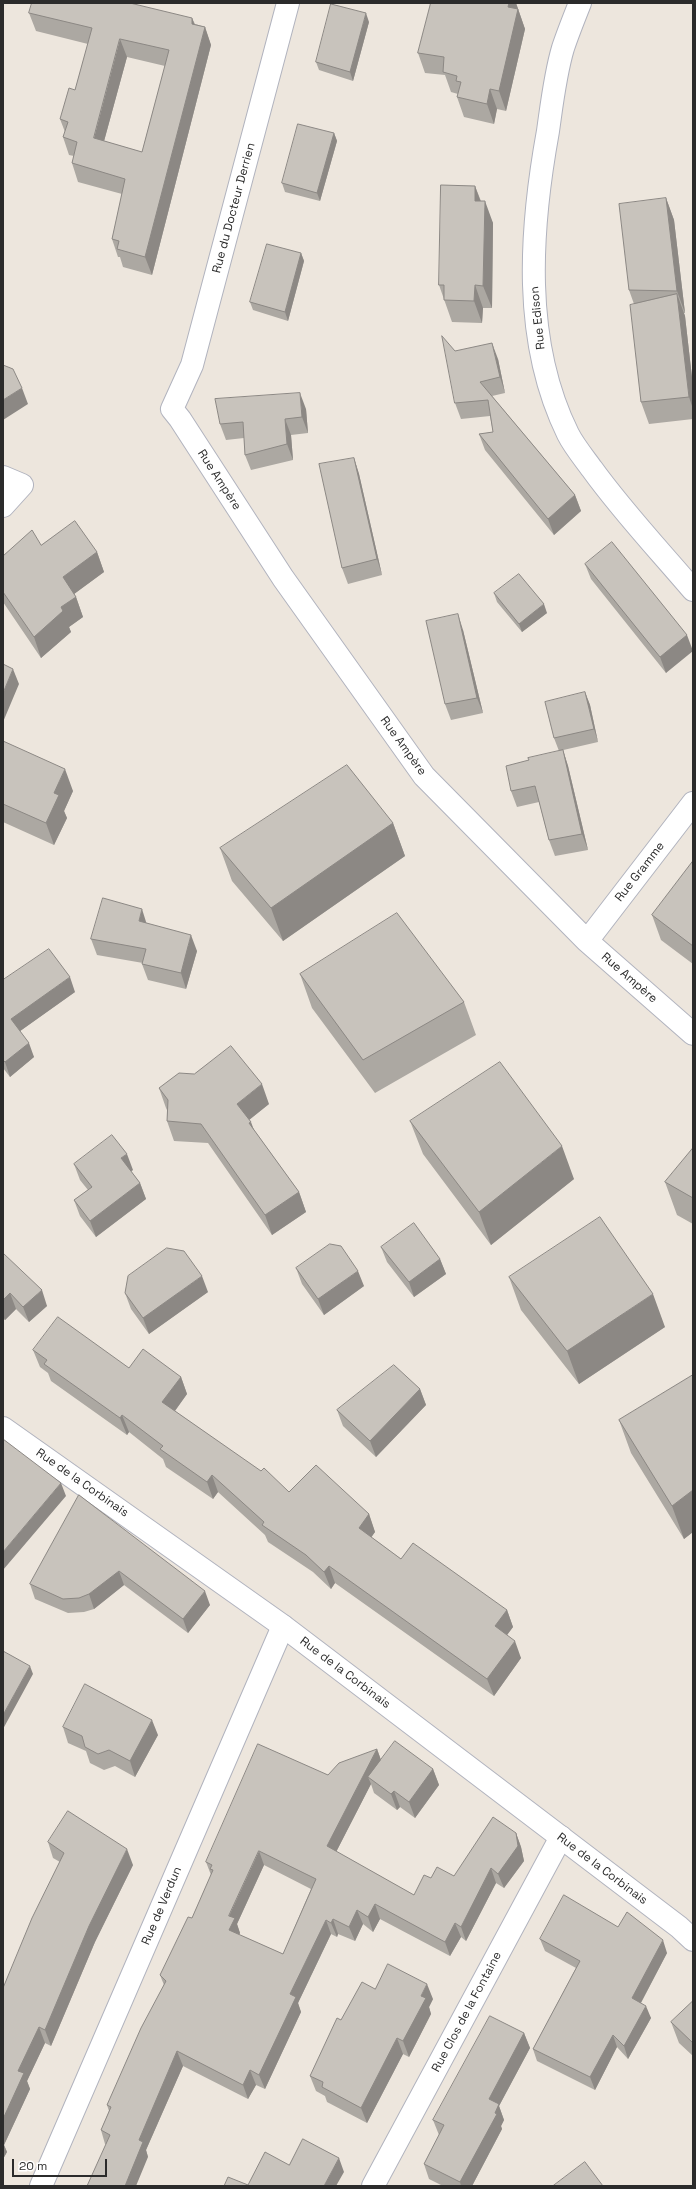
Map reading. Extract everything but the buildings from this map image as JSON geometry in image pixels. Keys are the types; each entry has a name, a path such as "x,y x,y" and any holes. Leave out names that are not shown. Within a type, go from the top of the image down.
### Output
{"street":[{"name":"Rue du Docteur Derrien","path":"172,410 192,365 288,3"},
{"name":"Rue Edison","path":"580,3 563,49 555,86 540,172 537,203 534,282 539,335 546,375 554,403 569,436 612,497 693,590"},
{"name":"Rue Ampère","path":"172,410 180,419 283,578 424,776 586,942 693,1034"},
{"path":"3,506 12,481"},
{"name":"Rue Gramme","path":"586,942 693,803"},
{"name":"Rue de la Corbinais","path":"3,1428 284,1626 686,1934"},
{"name":"Rue de Verdun","path":"41,2186 284,1626"},
{"name":"Rue Clos de la Fontaine","path":"373,2186 561,1838"}]}
